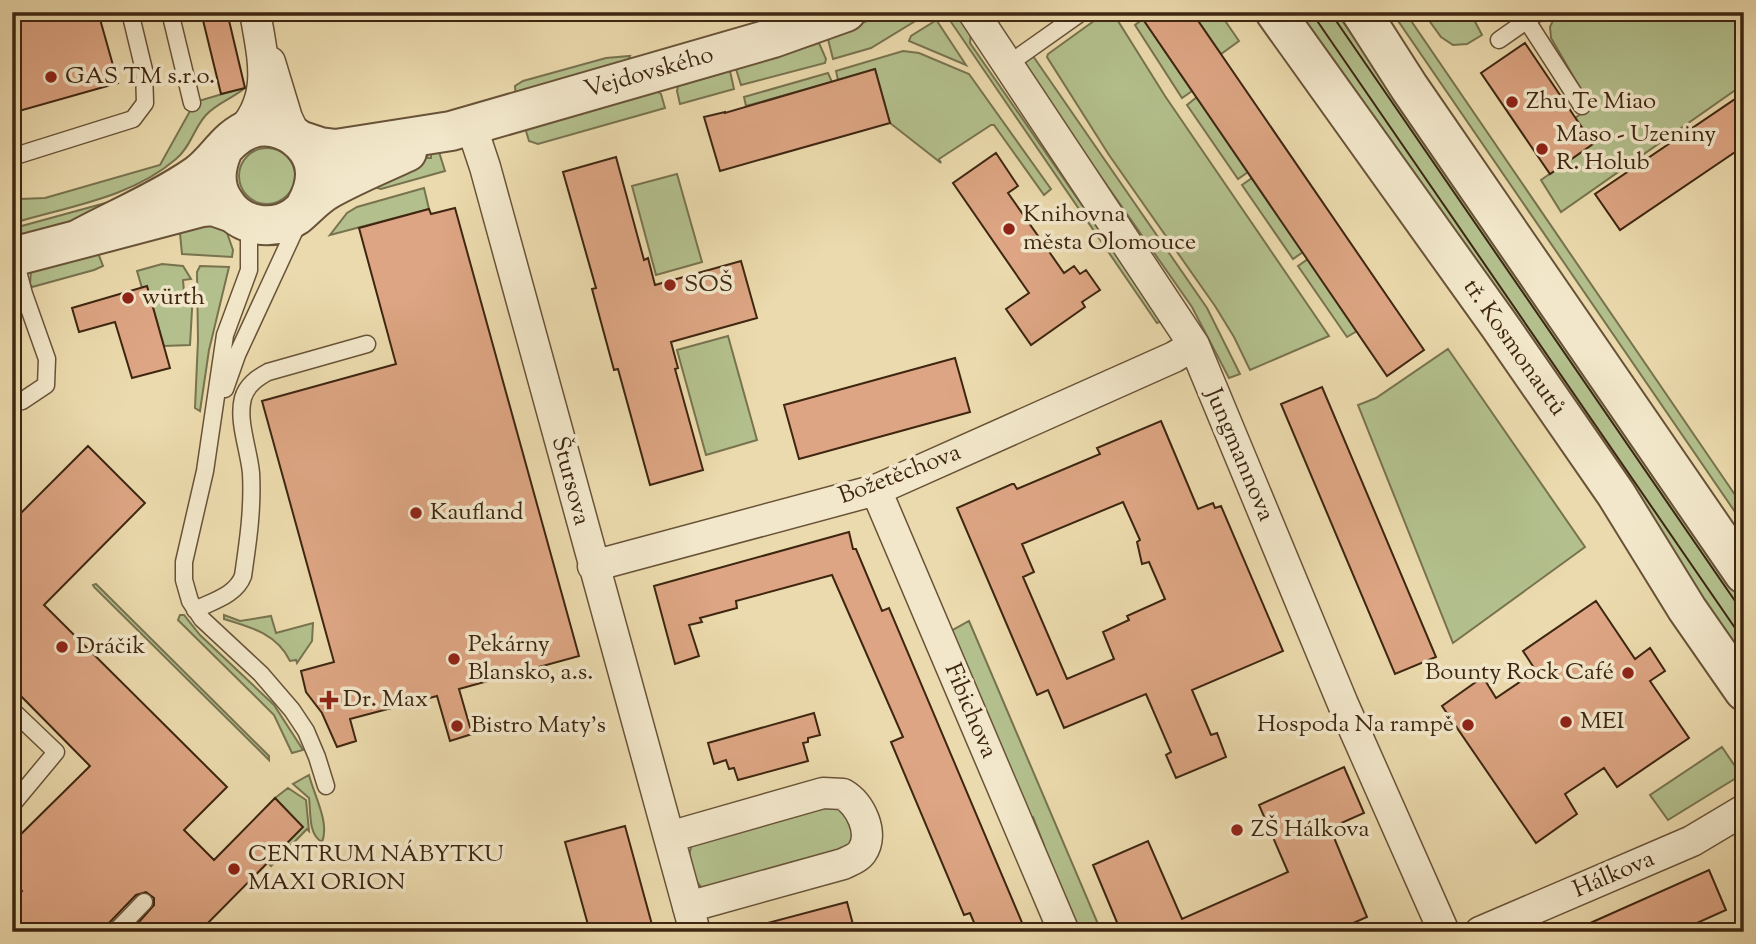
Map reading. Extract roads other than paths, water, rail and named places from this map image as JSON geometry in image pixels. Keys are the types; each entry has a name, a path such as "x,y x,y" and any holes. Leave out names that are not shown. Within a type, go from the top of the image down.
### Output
{"street":[{"name":"Vejdovského","path":"256,12 287,118 310,154 315,171 314,189 306,205"},
{"name":"Vejdovského","path":"79,239 194,177 255,115 262,93 264,67 256,12"},
{"name":"Vejdovského","path":"229,144 250,129 266,127 282,129 309,145 336,149 461,128 773,38 846,12"},
{"name":"Jungmannova","path":"973,12 1194,345 1343,704 1444,932"},
{"name":"tř. Kosmonautů","path":"1275,12 1499,325 1616,495 1687,609 1744,691"},
{"path":"1362,12 1409,87 1744,574"},
{"name":"Vejdovského","path":"13,254 202,207 213,206 259,225 274,225 289,220 338,184 461,128"},
{"name":"Štursova","path":"461,128 485,167 691,919 856,858 862,852 867,836 860,809 852,800 844,794 823,793 669,837"},
{"path":"229,144 216,173 223,202 235,215"},
{"name":"Božetěchova","path":"593,566 876,490 1174,357 1194,345"},
{"name":"Fibichova","path":"876,490 1064,932"},
{"name":"Hálkova","path":"1480,932 1675,849 1717,828 1744,810"}],"lane":[{"path":"12,157 133,119 145,103 144,70 130,12"},
{"path":"170,12 192,103"},
{"path":"1007,65 1082,12"},
{"path":"1499,40 1533,16 1582,106"},
{"path":"306,205 230,371 208,452 183,572 186,592 195,610 261,674 292,710 306,731 326,786"},
{"path":"208,452 225,335 249,270 249,235 235,215"},
{"path":"12,404 22,401 46,385 47,359 13,254"},
{"path":"195,610 232,592 243,576 251,516 251,473 242,413 242,401 246,391 258,377 268,372 367,344"},
{"path":"12,710 55,752 12,805"},
{"path":"114,932 144,902"}],"tram line":[{"path":"1311,12 1744,641"},
{"path":"1330,12 1744,614"}],"place":[{"name":"GAS TM s.r.o.","path":"51,77"},
{"name":"Zhu Te Miao","path":"1512,102"},
{"name":"Maso - Uzeniny R. Holub","path":"1542,149"},
{"name":"Knihovna města Olomouce","path":"1009,229"},
{"name":"SOŠ","path":"670,285"},
{"name":"würth","path":"128,298"},
{"name":"Kaufland","path":"416,513"},
{"name":"Dráčik","path":"62,647"},
{"name":"Pekárny Blansko, a.s.","path":"454,659"},
{"name":"Bounty Rock Café","path":"1628,673"},
{"name":"Dr. Max","path":"329,700"},
{"name":"MEI","path":"1566,722"},
{"name":"Hospoda Na rampě","path":"1468,725"},
{"name":"Bistro Maty's","path":"457,726"},
{"name":"ZŠ Hálkova","path":"1237,830"},
{"name":"CENTRUM NÁBYTKU MAXI ORION","path":"234,869"}]}
